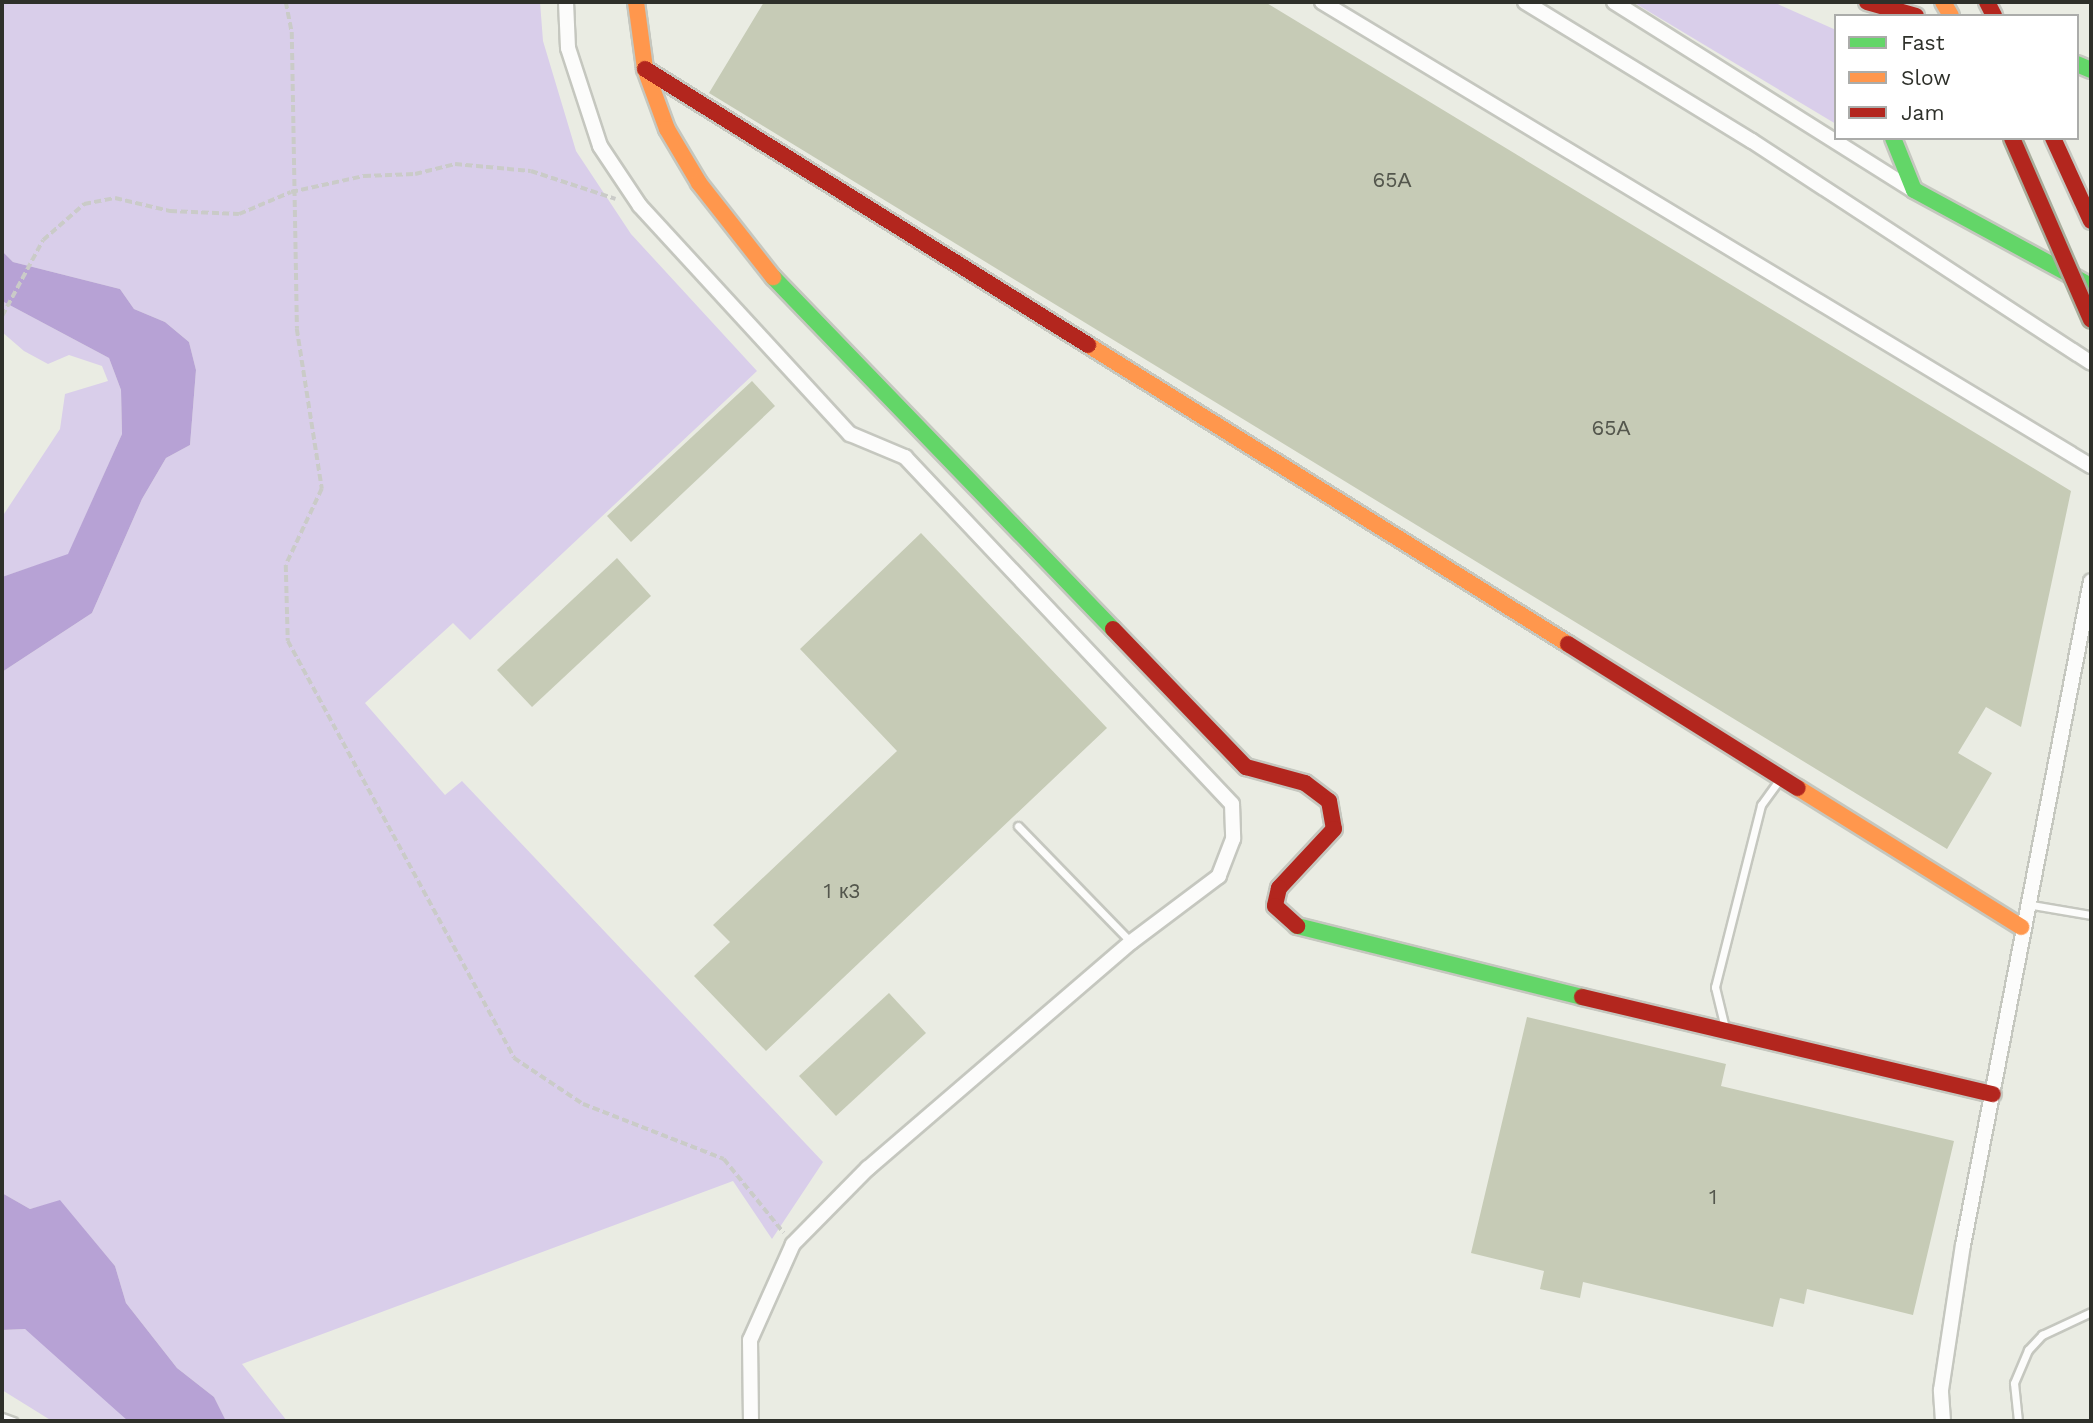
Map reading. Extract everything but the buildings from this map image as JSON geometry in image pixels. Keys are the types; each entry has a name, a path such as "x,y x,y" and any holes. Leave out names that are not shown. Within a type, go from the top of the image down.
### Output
{"main road":[{"path":"636,2 645,69 667,129 699,183 776,280 1246,767 1305,783 1329,801 1334,829 1279,888 1275,906 1285,920 1315,934 1993,1094"},
{"path":"1867,2 1909,14"},
{"path":"645,69 2021,927"},
{"path":"1894,140 1914,190 2091,286"},
{"path":"2013,140 2091,320"},
{"path":"2054,140 2091,221"}],"street":[{"path":"566,2 568,48 600,146 640,206 850,434 905,457 1233,804 1233,839 1219,876 1132,942 868,1168 793,1244 750,1340 751,1421"},
{"path":"1322,2 2091,466"},
{"path":"1525,2 1752,141 2091,363"},
{"path":"1614,2 1834,140"},
{"path":"1834,140 1914,190"},
{"path":"1943,1421 1941,1390 2025,904 2091,581"}],"lane":[{"path":"1725,1029 1715,987 1761,805 1780,779"},
{"path":"1018,826 1132,942"},
{"path":"2025,904 2091,915"},
{"path":"2018,1421 2014,1383 2028,1350 2042,1335 2091,1312"},
{"path":"2,1417 13,1421"}],"path":[{"path":"286,2 295,130 291,192 297,329 321,489 286,565 288,641 513,1058 583,1104 724,1159 793,1244"},
{"path":"2,316 43,240 84,204 116,198 170,211 239,214 291,192 455,164 530,171 640,206"}],"shaded area":[{"path":"2,2 540,2 543,41 576,151 631,234 757,371 470,640 453,623 365,703 445,795 462,781 823,1162 772,1239 733,1181 242,1364 287,1421 226,1421 214,1397 177,1368 126,1303 115,1266 60,1201 30,1209 2,1193 2,672 92,613 142,499 166,458 190,445 196,370 189,342 165,322 134,309 120,289 13,262 2,251"},
{"path":"1633,2 1773,2 1834,29 1834,123"},
{"path":"2,251 13,262 120,289 134,309 165,322 189,342 196,370 190,445 166,458 142,499 92,613 2,672 2,577 68,554 122,434 121,390 109,358 2,301"},
{"path":"2,301 109,358 121,390 122,434 68,555 2,577 2,517 60,429 65,394 108,381 102,366 69,355 48,364 24,351 2,332"},
{"path":"2,1193 30,1209 60,1200 115,1266 126,1303 177,1368 214,1397 226,1421 128,1421 25,1329 2,1330"},
{"path":"25,1329 88,1380 128,1421 52,1421 2,1390 2,1330"}],"traffic: fast":[{"path":"2079,65 2091,70"},
{"path":"1894,140 1914,190 2091,286"},
{"path":"773,277 1113,629"},
{"path":"1297,926 1582,997"}],"traffic: slow":[{"path":"636,2 645,69 667,129 699,183 773,277"},
{"path":"1943,2 1950,14"},
{"path":"1088,345 1568,644"},
{"path":"1798,788 2021,927"}],"traffic: jam":[{"path":"1867,2 1909,14"},
{"path":"1987,2 1993,14"},
{"path":"645,69 1088,345"},
{"path":"2013,140 2091,320"},
{"path":"2054,140 2091,221"},
{"path":"1113,629 1246,767 1305,783 1329,801 1334,829 1279,888 1275,906 1297,926"},
{"path":"1568,644 1798,788"},
{"path":"1582,997 1993,1094"}]}
